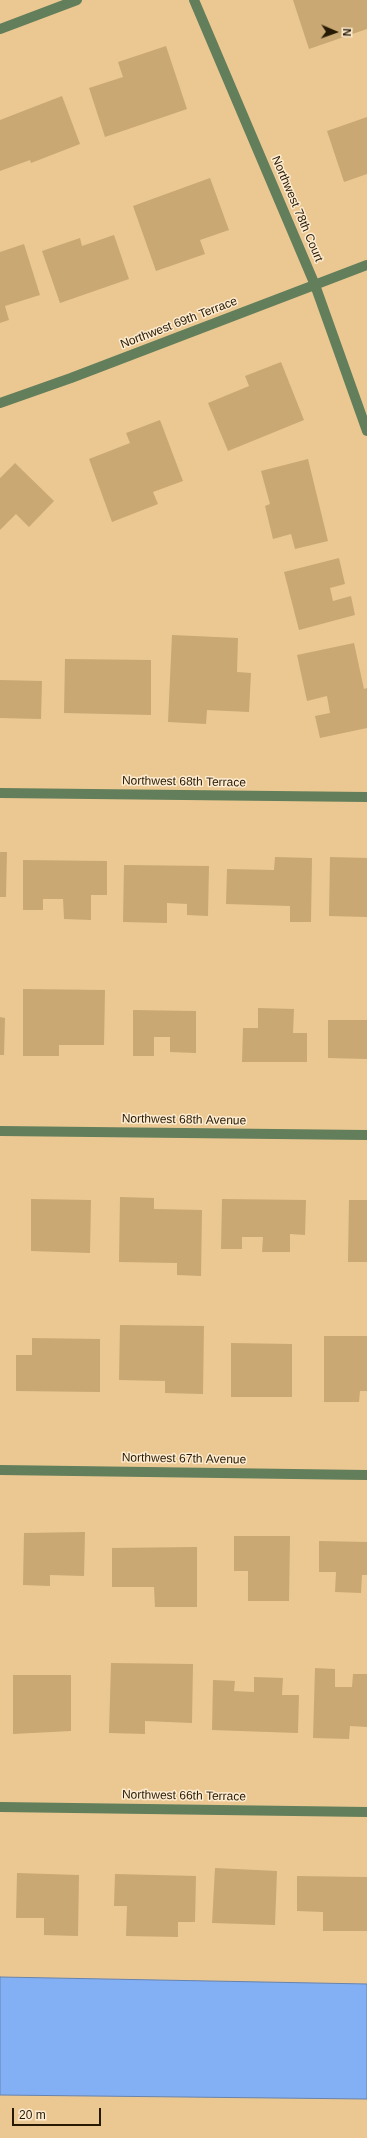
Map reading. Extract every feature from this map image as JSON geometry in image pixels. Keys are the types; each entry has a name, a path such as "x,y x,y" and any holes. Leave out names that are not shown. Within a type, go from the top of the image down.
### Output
{"street":[{"path":"0,29 77,0"},
{"name":"Northwest 78th Court","path":"194,0 315,285 367,430"},
{"name":"Northwest 69th Terrace","path":"0,403 71,378 367,265"},
{"name":"Northwest 68th Terrace","path":"0,793 367,797"},
{"name":"Northwest 68th Avenue","path":"0,1131 367,1135"},
{"name":"Northwest 67th Avenue","path":"0,1470 367,1475"},
{"name":"Northwest 66th Terrace","path":"0,1807 367,1812"}],"water":[{"path":"0,1977 367,1984 367,2099 0,2095"}],"building":[{"path":"293,0 367,0 367,29 309,49"},
{"path":"166,46 187,109 105,137 89,88 123,77 118,62"},
{"path":"62,96 80,144 31,163 30,160 0,171 0,120"},
{"path":"367,117 367,174 344,182 327,131"},
{"path":"210,178 229,230 200,240 205,254 156,271 133,206"},
{"path":"114,235 129,279 60,303 42,251 80,238 82,246"},
{"path":"24,244 40,295 5,306 9,320 0,323 0,252"},
{"path":"281,362 304,420 228,451 208,403 249,386 245,376"},
{"path":"160,420 183,481 153,492 158,504 112,522 89,459 130,443 126,433"},
{"path":"308,459 328,541 295,549 291,534 273,539 265,506 270,504 261,471"},
{"path":"15,463 54,501 29,527 16,514 0,530 0,478"},
{"path":"339,558 345,584 330,588 333,601 351,596 355,615 299,630 284,572"},
{"path":"172,635 238,638 237,672 251,673 249,712 207,710 206,724 168,722"},
{"path":"354,643 364,689 367,688 367,728 320,738 315,716 330,713 327,696 307,701 297,655"},
{"path":"65,659 151,660 151,715 64,713"},
{"path":"0,680 42,681 41,719 0,718"},
{"path":"0,852 7,852 6,897 0,897"},
{"path":"275,857 312,858 311,922 290,922 290,906 226,904 227,869 274,870"},
{"path":"330,857 367,858 367,917 329,916"},
{"path":"23,860 107,861 107,895 91,895 91,920 64,919 63,899 43,899 43,910 23,910"},
{"path":"124,865 209,866 208,916 187,915 187,904 167,903 167,923 123,922"},
{"path":"23,989 105,990 104,1045 59,1045 59,1056 23,1056"},
{"path":"258,1008 294,1009 293,1033 307,1033 307,1062 242,1062 243,1028 258,1028"},
{"path":"133,1010 196,1011 196,1053 170,1052 170,1037 154,1037 154,1056 133,1056"},
{"path":"0,1017 5,1018 4,1055 0,1055"},
{"path":"328,1020 367,1020 367,1059 328,1058"},
{"path":"120,1197 154,1198 154,1209 202,1210 201,1276 177,1275 177,1263 119,1262"},
{"path":"31,1199 91,1200 90,1253 31,1251"},
{"path":"222,1199 306,1200 305,1235 290,1234 290,1252 262,1252 263,1237 242,1237 242,1249 221,1249"},
{"path":"349,1200 367,1200 367,1262 348,1262"},
{"path":"120,1325 204,1326 203,1394 165,1393 165,1381 119,1380"},
{"path":"324,1336 367,1336 367,1391 360,1391 359,1402 324,1402"},
{"path":"32,1338 100,1339 100,1392 16,1391 16,1355 32,1355"},
{"path":"231,1343 292,1344 292,1397 231,1397"},
{"path":"85,1532 84,1576 50,1575 50,1586 23,1585 24,1533"},
{"path":"234,1536 290,1536 289,1601 248,1601 248,1571 234,1571"},
{"path":"319,1541 367,1542 367,1575 362,1575 361,1593 335,1592 336,1572 319,1572"},
{"path":"197,1547 197,1607 155,1607 154,1587 112,1587 112,1548"},
{"path":"111,1663 193,1664 192,1723 145,1721 145,1734 109,1733"},
{"path":"315,1668 335,1669 335,1687 352,1687 353,1674 367,1674 367,1727 350,1726 349,1739 313,1738"},
{"path":"13,1675 71,1675 71,1731 13,1734"},
{"path":"254,1677 283,1678 282,1695 299,1695 298,1733 212,1730 213,1680 235,1681 234,1691 254,1692"},
{"path":"215,1868 277,1871 275,1925 212,1923"},
{"path":"17,1873 79,1875 78,1936 44,1935 44,1918 16,1918"},
{"path":"115,1874 196,1876 195,1922 178,1922 178,1937 126,1936 127,1906 114,1906"},
{"path":"297,1876 367,1877 367,1931 323,1931 323,1912 297,1911"}]}
